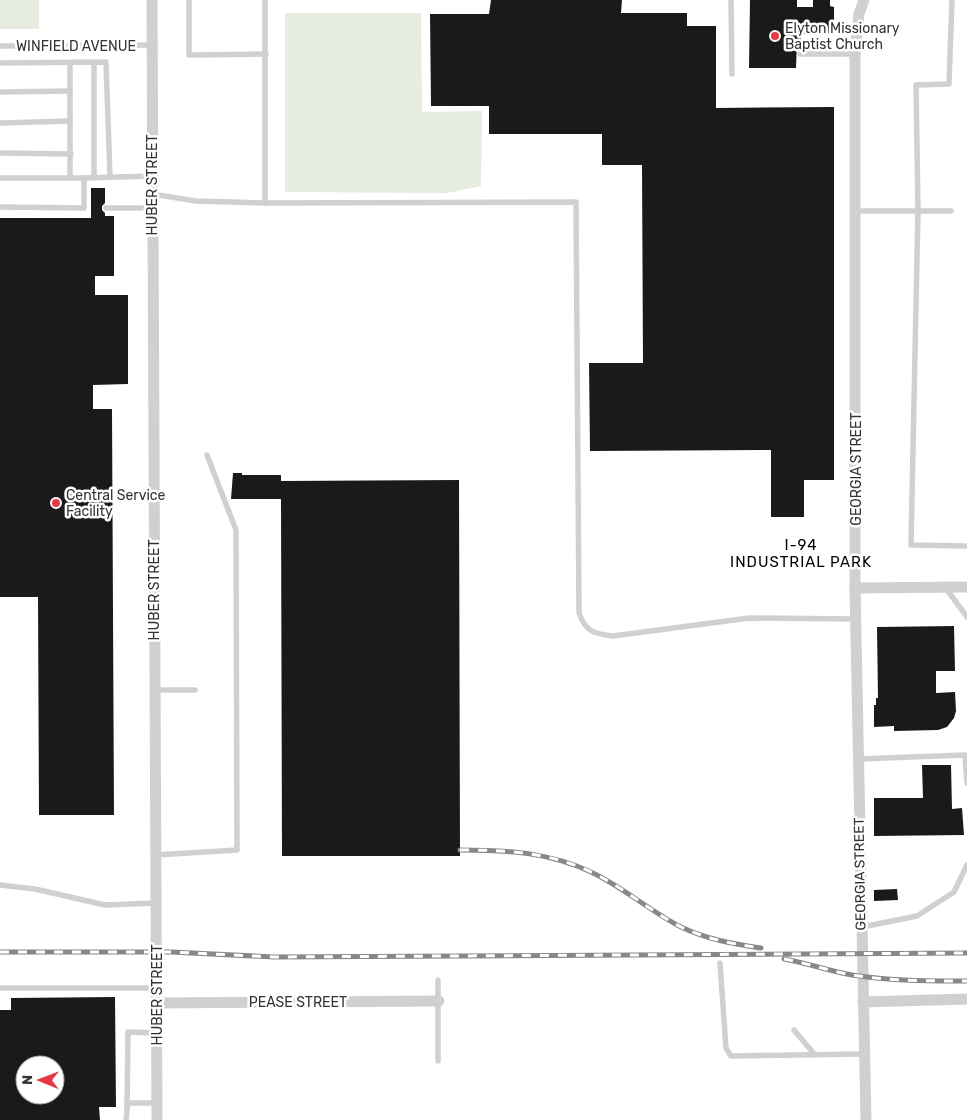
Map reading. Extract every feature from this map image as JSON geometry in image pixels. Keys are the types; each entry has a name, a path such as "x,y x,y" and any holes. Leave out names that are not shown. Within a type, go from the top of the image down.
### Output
{"street":[{"name":"HUBER STREET","path":"152,0 157,1120"},
{"name":"GEORGIA STREET","path":"864,0 859,14 855,54 855,588 866,1120"},
{"path":"855,588 967,587"},
{"path":"863,1002 967,999"},
{"name":"PEASE STREET","path":"157,1002 439,1001"}],"lane":[{"path":"189,0 189,55 266,54"},
{"path":"265,0 265,202"},
{"path":"731,0 732,74"},
{"path":"952,0 949,84 916,85 918,210 911,545 967,546"},
{"name":"WINFIELD AVENUE","path":"0,46 152,45"},
{"path":"800,54 855,54"},
{"path":"94,62 94,178"},
{"path":"0,63 106,62 110,177"},
{"path":"70,63 70,178"},
{"path":"0,92 70,91"},
{"path":"0,123 70,120"},
{"path":"0,153 70,154"},
{"path":"0,178 152,176"},
{"path":"84,178 84,208"},
{"path":"152,194 196,201 576,202 579,612 582,623 590,630 599,634 613,636 749,618 856,619"},
{"path":"0,207 91,208"},
{"path":"106,208 152,208"},
{"path":"856,211 951,211"},
{"path":"156,855 237,850 236,530 207,455"},
{"path":"945,587 967,617"},
{"path":"155,690 195,690"},
{"path":"858,759 966,754 967,783"},
{"path":"862,927 917,916 954,892 967,865"},
{"path":"0,886 35,889 105,906 156,903"},
{"path":"720,963 726,1048 731,1056 864,1054"},
{"path":"438,980 438,1061"},
{"path":"0,988 156,988"},
{"path":"794,1030 815,1055"},
{"path":"126,1120 128,1032 157,1033"},
{"path":"127,1103 157,1103"}],"shaded area":[{"path":"0,0 39,0 39,29 0,29"},
{"path":"285,13 421,13 422,112 482,111 481,186 447,193 285,192"}],"building":[{"path":"491,0 622,0 621,13 687,13 687,26 716,26 716,108 834,107 834,480 804,480 804,517 771,517 771,450 590,451 589,363 643,363 642,165 602,165 602,134 489,134 489,106 431,106 430,14 489,14"},
{"name":"Elyton Missionary Baptist Church","path":"750,0 797,0 797,7 813,7 813,0 830,0 830,6 834,7 834,24 830,24 830,33 801,34 801,42 797,42 796,68 749,68"},
{"name":"Central Service Facility","path":"91,188 105,188 105,203 102,206 102,210 105,216 114,216 114,276 95,276 95,295 128,295 128,384 93,385 93,409 112,409 114,815 39,815 38,597 0,597 0,218 91,218"},
{"path":"233,473 242,473 242,475 281,475 281,481 459,480 460,856 282,856 281,499 231,499"},
{"path":"954,626 955,671 936,671 936,693 955,692 956,711 954,718 947,727 938,730 894,731 894,726 874,727 874,705 876,705 876,698 878,698 877,627"},
{"path":"922,765 951,765 952,809 962,808 964,835 874,836 874,798 923,798"},
{"path":"897,889 898,900 874,901 874,890"},
{"path":"115,997 116,1107 99,1107 100,1120 0,1120 0,1010 11,1010 11,998"}],"railway":[{"path":"460,850 511,852 544,856 577,866 604,879 681,927 720,941 761,948"},
{"path":"0,952 171,952 274,957 967,953"},
{"path":"784,959 866,977 967,981"}],"place":[{"name":"Elyton Missionary Baptist Church","path":"775,36"},
{"name":"Central Service Facility","path":"56,503"}],"district":[{"name":"I-94 INDUSTRIAL PARK","path":"801,554"}]}
